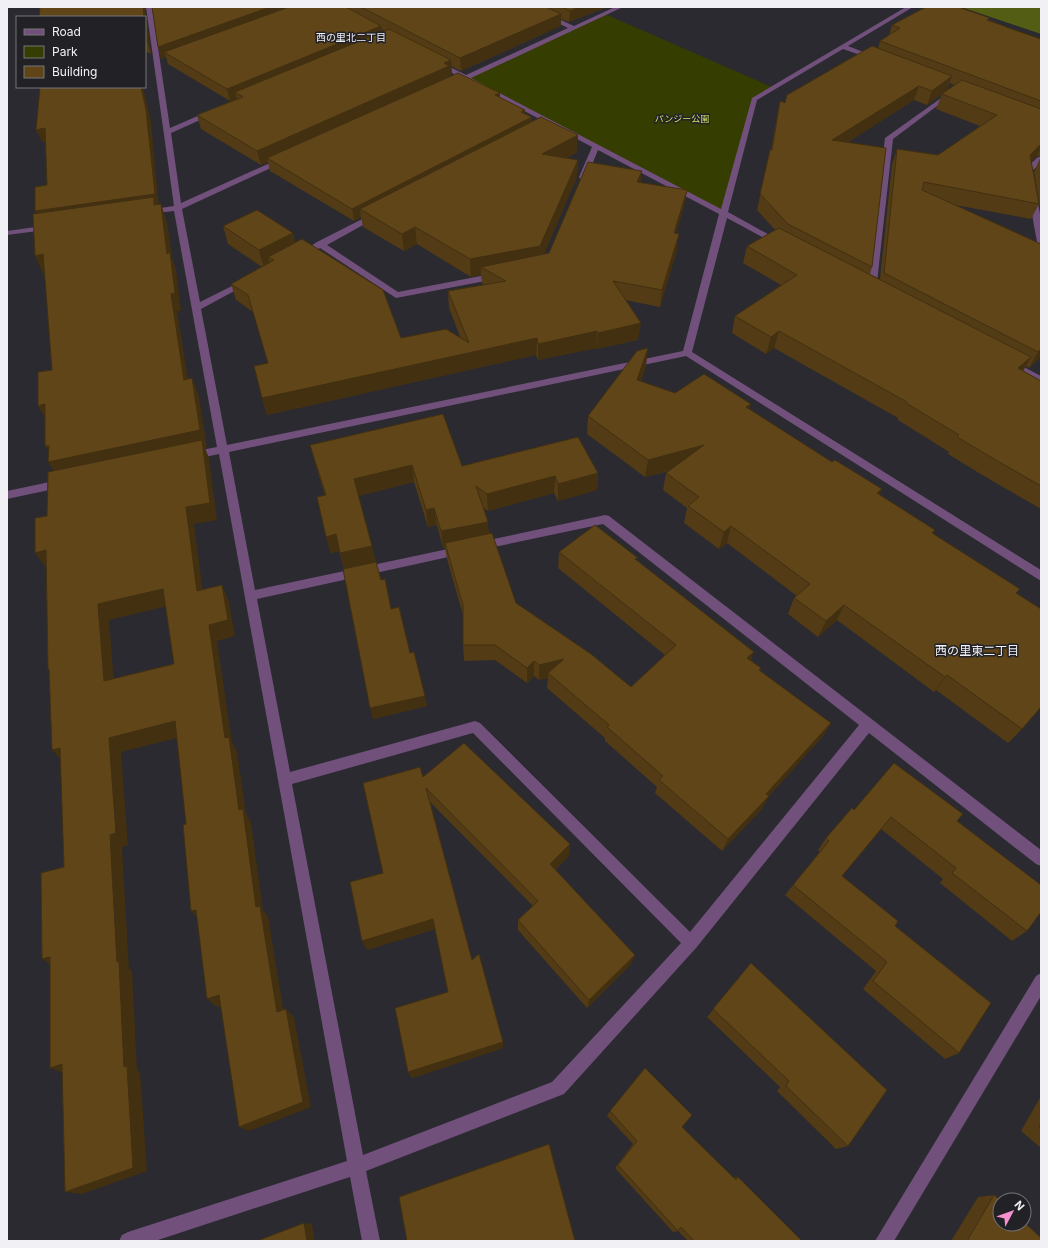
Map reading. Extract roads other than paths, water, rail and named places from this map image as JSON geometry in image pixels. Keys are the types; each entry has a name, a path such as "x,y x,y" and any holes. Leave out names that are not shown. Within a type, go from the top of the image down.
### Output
{"street":[{"path":"150,7 160,62 167,132 178,208 371,1241"},
{"path":"528,7 573,28"},
{"path":"451,84 620,7"},
{"path":"687,353 754,99 910,7"},
{"path":"844,47 881,61"},
{"path":"432,60 550,125 596,147 787,247"},
{"path":"872,291 889,138 955,90 948,87"},
{"path":"167,132 218,111"},
{"path":"581,182 596,147"},
{"path":"139,214 178,208 293,156"},
{"path":"1041,159 1028,170 1041,242"},
{"path":"293,258 384,211"},
{"path":"7,233 61,225"},
{"path":"320,244 396,295 505,274"},
{"path":"196,308 251,280"},
{"path":"178,459 687,353 1041,576"},
{"path":"999,357 1041,380"},
{"path":"7,495 72,482"},
{"path":"250,596 605,519 1041,859"},
{"path":"128,1241 357,1166 558,1088 691,943 868,724"},
{"path":"285,780 475,727 691,943"},
{"path":"884,1241 1041,981"}],"district":[{"name":"西の里北二丁目","path":"351,37"},
{"name":"西の里東二丁目","path":"977,650"}],"park label":[{"name":"パンジー公園","path":"682,118"}]}
